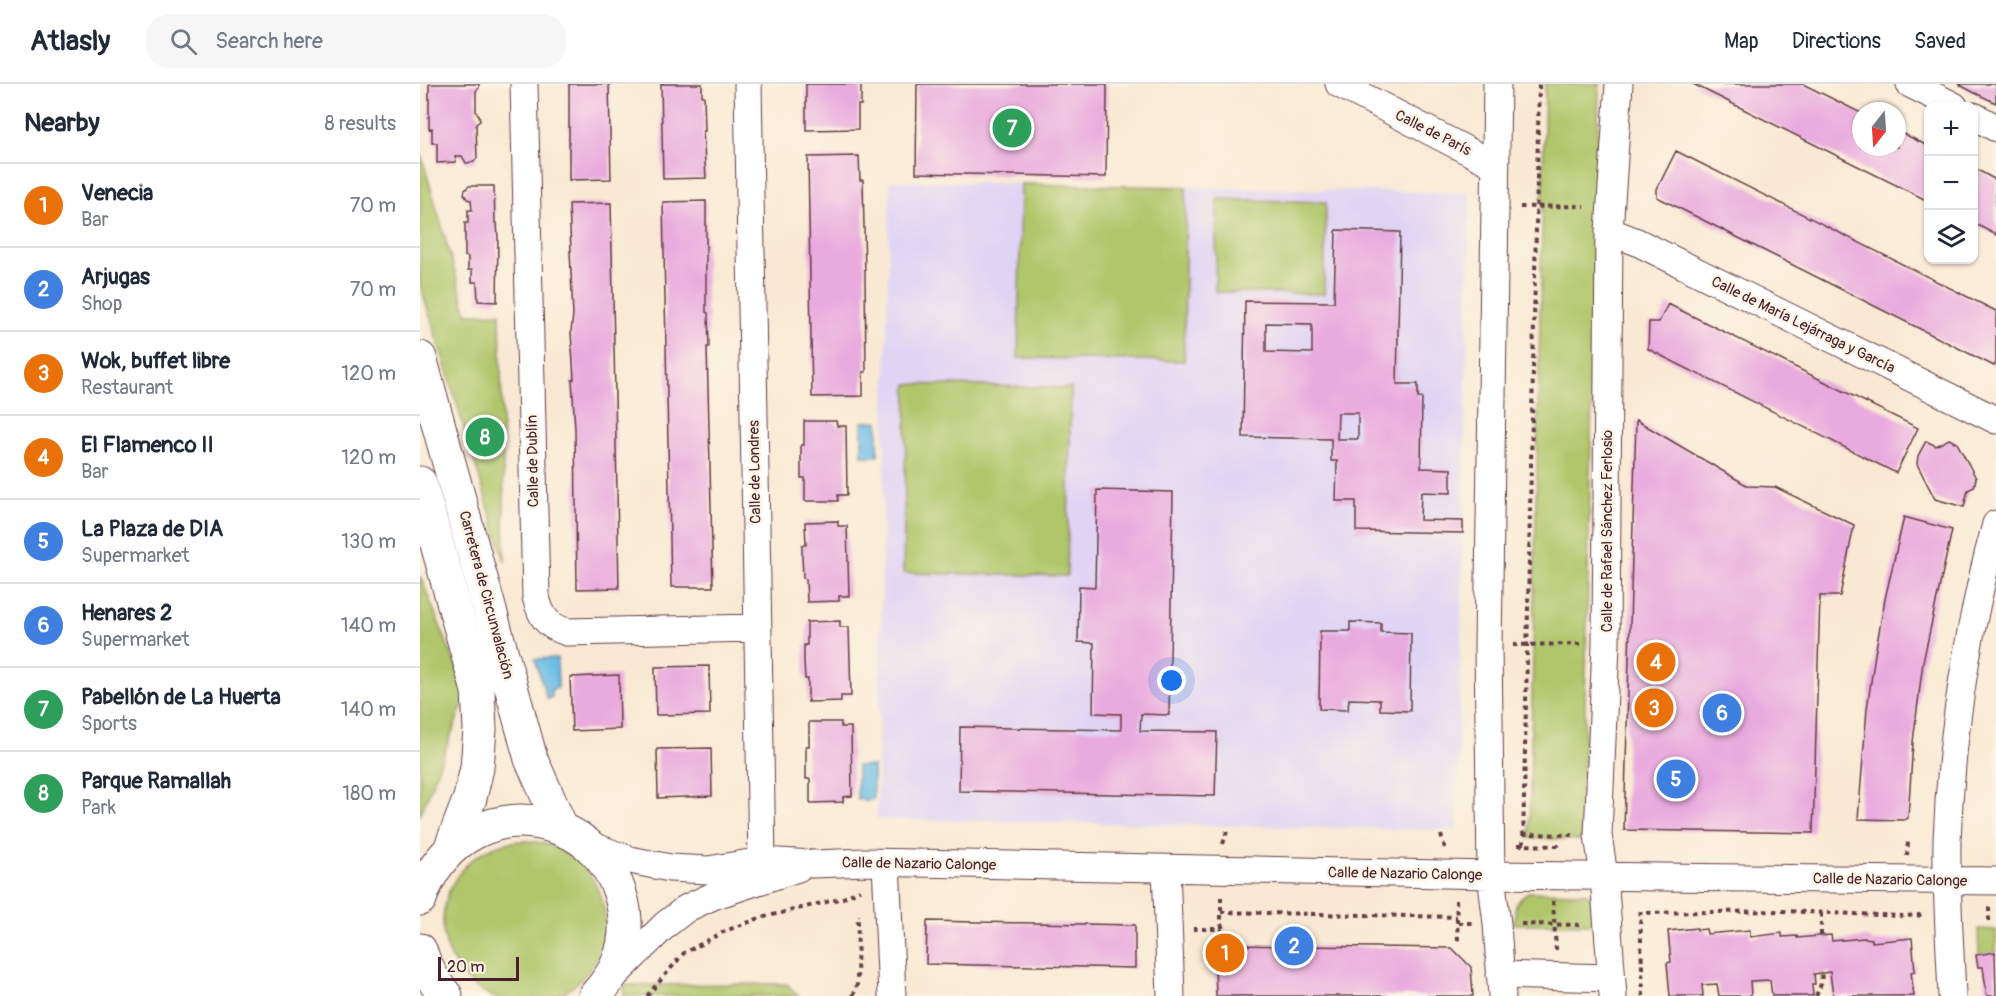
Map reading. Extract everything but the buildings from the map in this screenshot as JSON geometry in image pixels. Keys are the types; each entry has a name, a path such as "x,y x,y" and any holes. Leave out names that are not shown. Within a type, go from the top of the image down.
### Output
{"main road":[{"name":"Carretera de Circunvalación","path":"420,358 531,759 575,836 602,859 614,877 623,908 624,940 619,961 603,988"},
{"path":"420,483 478,692 480,729 477,768 470,798 451,847"},
{"path":"420,898 425,882 436,863 451,847 476,830 504,822 534,821 575,836"},
{"path":"422,966 446,996"}],"street":[{"name":"Calle de Dublín","path":"524,84 536,597 540,613 554,628 567,632 758,628"},
{"name":"Calle de Londres","path":"748,84 762,861"},
{"name":"Calle de París","path":"1340,84 1495,165"},
{"name":"Calle de Rafael Sánchez Ferlosio","path":"1497,84 1488,645 1491,875 1501,985 1558,976 1612,987 1604,876 1598,835 1606,644 1609,231 1619,84"},
{"path":"1910,84 1946,102"},
{"path":"1978,118 1996,128"},
{"name":"Calle de María Lejárraga y García","path":"1609,231 1636,242 1996,420"},
{"path":"1952,996 1947,842 1953,747 1982,575 1996,524"},
{"name":"Calle de Nazario Calonge","path":"575,836 630,860 670,868 708,870 762,861 813,864 886,862 1491,875 1996,881"},
{"path":"886,862 892,996"},
{"name":"Calle de Nazario Calonge","path":"603,988 665,925 687,908 713,896 813,864"},
{"path":"1166,869 1170,996"}],"path":[{"path":"1539,84 1523,845 1558,846 1552,876 1558,976"},
{"path":"1538,207 1585,206"},
{"path":"1488,645 1606,644"},
{"path":"1490,833 1598,835"},
{"path":"647,996 684,953 725,931 760,918 843,898 858,892 866,884"},
{"path":"1642,996 1640,913 1784,911 1919,915"},
{"path":"1221,912 1457,917"},
{"path":"1821,913 1821,936"},
{"path":"853,996 857,985 858,915"},
{"path":"1458,923 1641,926"},
{"path":"1816,996 1821,984 1822,973"}],"shaded area":[{"path":"890,181 1470,193 1457,830 877,819"}],"green space":[{"path":"1545,84 1599,84 1582,840 1529,838"},
{"path":"420,151 467,314 500,313 505,561 420,284"},
{"path":"1021,184 1186,187 1184,361 1018,358"},
{"path":"1217,199 1326,202 1324,294 1215,292"},
{"path":"907,384 1071,388 1067,576 903,573"},
{"path":"420,576 467,693 420,816"},
{"path":"508,842 540,842 569,854 582,864 592,877 604,906 604,938 592,967 582,980 555,997 493,997 479,990 466,980 456,967 444,938 444,906 456,877 466,864 479,854"},
{"path":"1528,892 1584,893 1594,896 1599,924 1514,924 1516,903"},
{"path":"1978,929 1996,930 1996,955 1995,952 1979,955"},
{"path":"787,984 798,996 624,996 624,985"}],"water":[{"path":"878,421 878,456 862,456 862,422"},
{"path":"557,658 558,688 551,690 552,697 547,699 535,659"},
{"path":"857,766 873,766 873,799 865,802 860,798 857,799"}],"place":[{"name":"Pabellón de La Huerta","path":"1012,128"},
{"name":"Parque Ramallah","path":"485,437"},
{"name":"El Flamenco II","path":"1656,662"},
{"name":"Wok, buffet libre","path":"1654,708"},
{"name":"Henares 2","path":"1722,713"},
{"name":"La Plaza de DIA","path":"1676,779"},
{"name":"Arjugas","path":"1294,946"},
{"name":"Venecia","path":"1225,953"}]}
